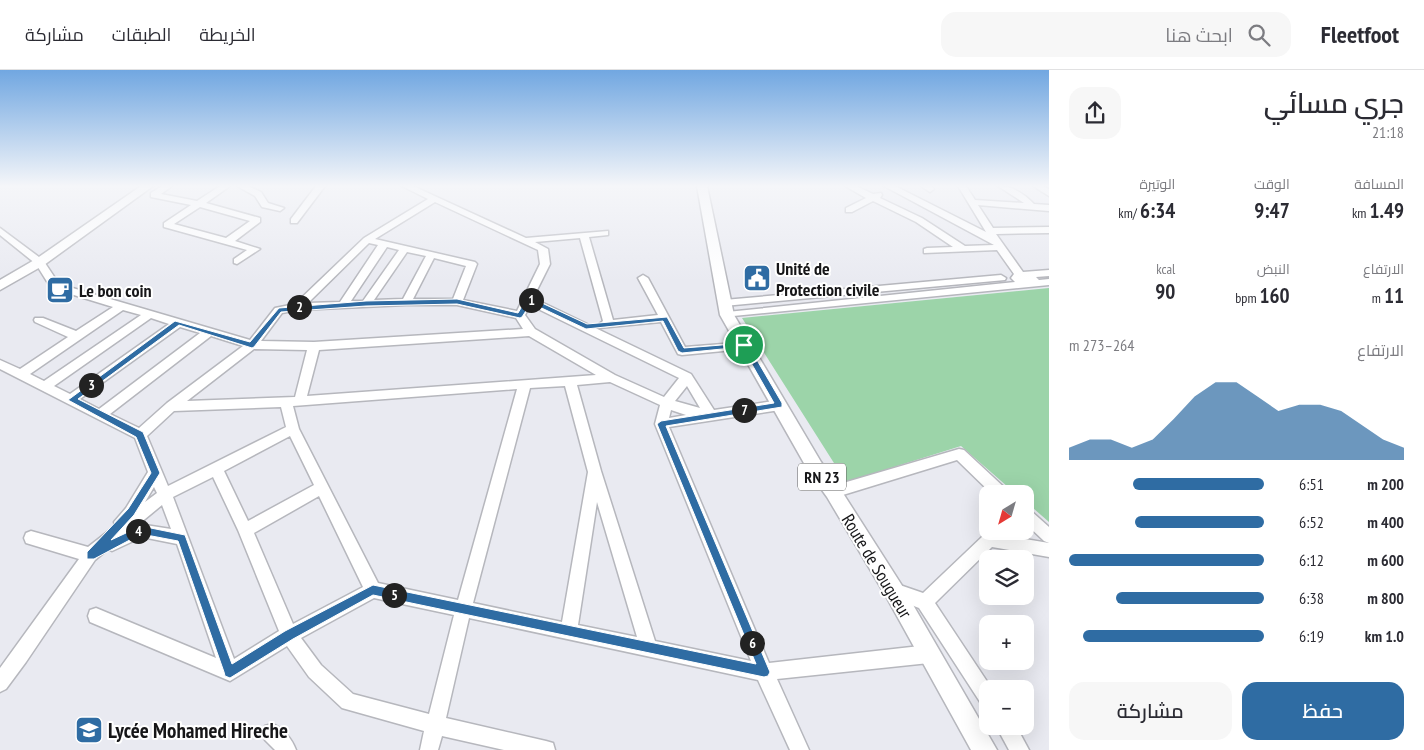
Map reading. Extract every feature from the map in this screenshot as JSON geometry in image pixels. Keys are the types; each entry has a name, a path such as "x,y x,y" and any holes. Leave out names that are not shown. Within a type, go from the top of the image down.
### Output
{"main road":[{"path":"0,286 40,262 103,218"},
{"name":"Route de Sougueur","path":"708,218 725,309 815,467 833,492 894,591 985,750"}],"street":[{"path":"178,218 167,225 255,249 237,261"},
{"path":"228,242 257,220 249,218"},
{"path":"294,221 297,218"},
{"path":"298,307 367,240 403,218"},
{"path":"475,218 543,249 545,264 520,315"},
{"path":"914,218 963,249"},
{"path":"919,220 923,218"},
{"path":"949,218 998,244"},
{"path":"982,218 998,244 1025,279 1049,282"},
{"path":"990,231 1049,230"},
{"path":"0,231 40,262 54,286 252,345 314,346 531,332"},
{"path":"524,240 605,233"},
{"path":"584,235 609,324"},
{"path":"367,240 472,264 457,302"},
{"path":"342,305 384,244"},
{"path":"927,251 963,249 998,244"},
{"path":"366,304 405,248"},
{"path":"406,302 432,254"},
{"path":"725,309 1025,279 1049,273"},
{"path":"644,278 682,351 744,345"},
{"path":"529,300 687,377 711,415"},
{"path":"140,435 171,406 252,345 279,310 298,307 406,302 457,302 520,315 531,332 611,378 681,409 711,415"},
{"path":"20,375 121,306"},
{"path":"45,386 150,314"},
{"path":"586,327 665,318"},
{"path":"39,320 77,336"},
{"path":"72,400 178,323"},
{"path":"101,414 209,332"},
{"path":"314,346 293,402 293,429 373,590"},
{"path":"0,364 140,435 182,538 230,672"},
{"path":"687,377 667,402 661,424 764,672 800,750"},
{"path":"171,406 293,402 611,378"},
{"path":"570,380 594,471 649,648"},
{"path":"429,750 463,610 525,383"},
{"path":"661,424 780,405"},
{"path":"90,555 164,495 293,429"},
{"path":"833,492 958,454 992,485"},
{"path":"216,468 245,530 289,635 315,671 348,702 435,725 546,750"},
{"path":"568,631 594,471"},
{"path":"0,682 90,555 131,512 155,473"},
{"path":"245,530 322,488"},
{"path":"1034,522 1049,536"},
{"path":"31,538 90,555 141,530 182,538"},
{"path":"925,602 989,540 1049,550"},
{"path":"230,672 289,635 373,590 764,672 930,654"},
{"path":"894,591 925,602 979,685"},
{"path":"96,616 230,672"},
{"path":"272,733 287,750"},
{"path":"1011,735 1020,750"}],"green space":[{"path":"1049,288 1049,522 1034,509 1034,485 1006,485 961,446 846,482 742,318"}],"place":[{"name":"Unité de Protection civile","path":"757,278"},
{"name":"Le bon coin","path":"60,290"},
{"name":"Lycée Mohamed Hireche","path":"89,730"}],"route":[{"path":"529,300 586,327 665,318 682,351 744,345 780,405 661,424 764,672 373,590 289,635 230,672 182,538 141,530 90,555 131,512 155,473 140,435 72,400 178,323 252,345 279,310 298,307 406,302 457,302 520,315 529,300"}]}
